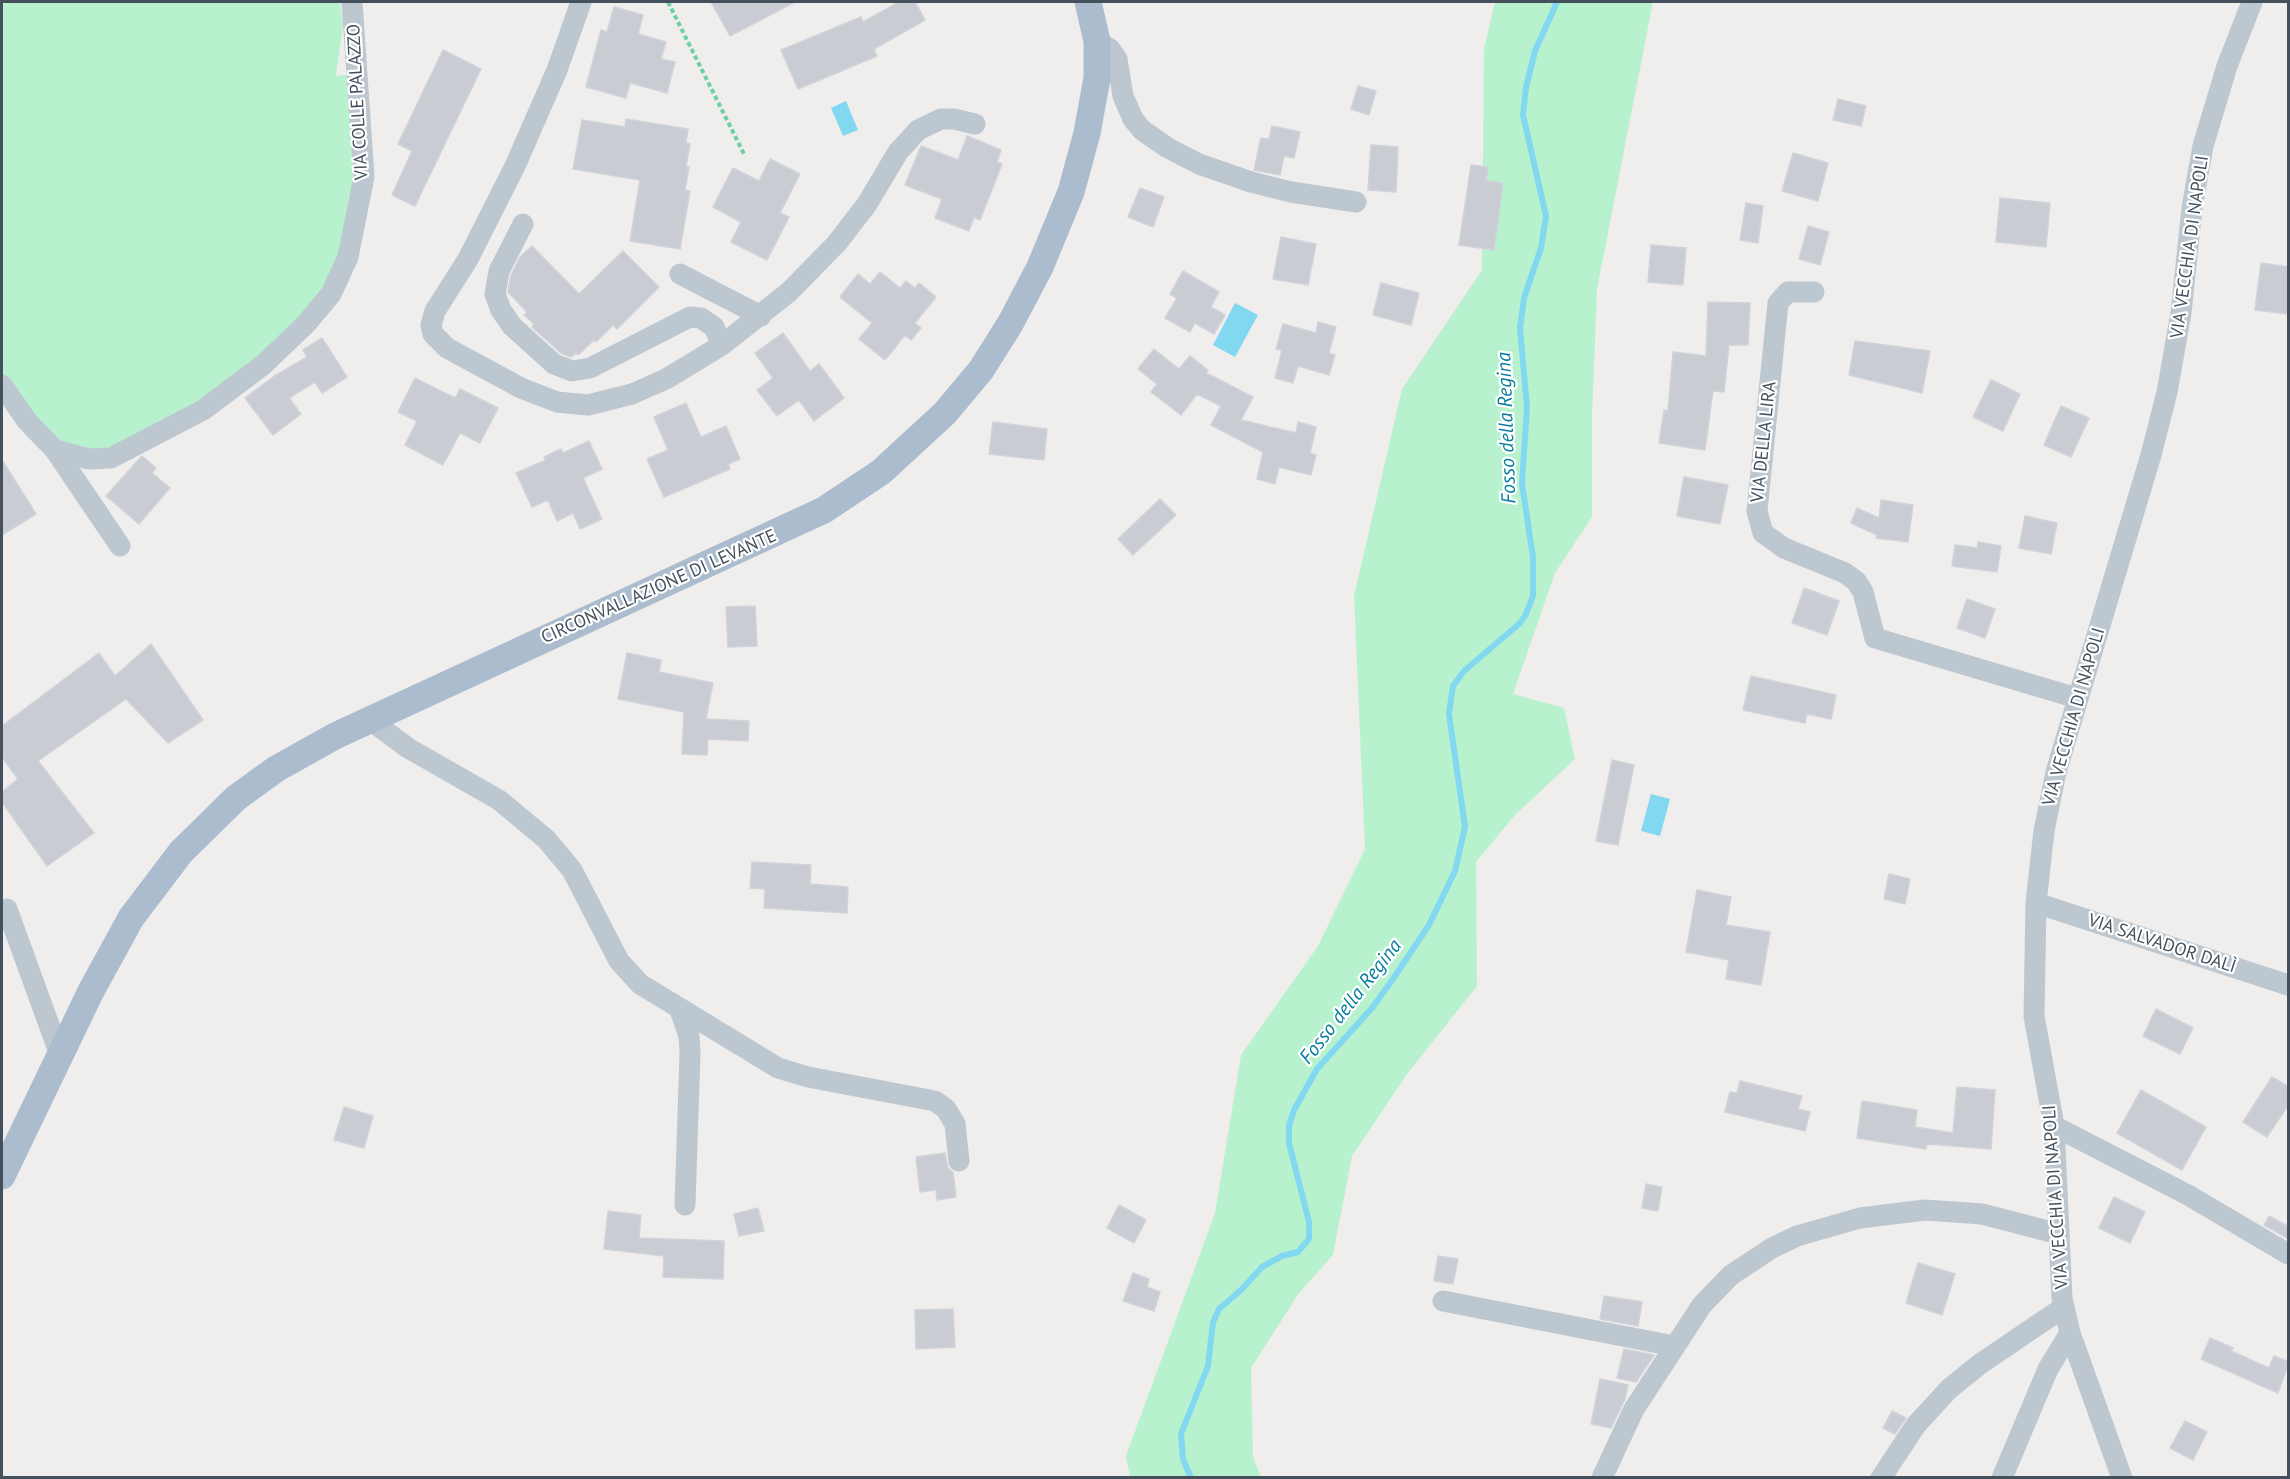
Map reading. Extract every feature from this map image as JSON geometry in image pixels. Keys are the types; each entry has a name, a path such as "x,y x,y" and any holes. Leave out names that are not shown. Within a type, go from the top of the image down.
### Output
{"main road":[{"name":"CIRCONVALLAZIONE DI LEVANTE","path":"4,1166 101,972 131,918 167,869 203,828 236,798 276,769 369,719 808,519 867,483 916,442 956,401 988,361 1040,267 1066,206 1079,164 1096,90 1097,41 1088,2"}],"street":[{"name":"VIA COLLE PALAZZO","path":"56,450 89,459 111,458 203,410 263,365 316,313 331,294 348,257 364,177 352,2"},
{"path":"581,2 557,70 525,144 479,238 435,311 431,326 433,334 447,348 521,388 557,402 580,405 615,399 651,386 722,345 761,316 796,285 837,243 867,204 898,152 918,130 941,119 954,119 975,124"},
{"name":"VIA VECCHIA DI NAPOLI","path":"2122,1478 2070,1333 2064,1307 2054,1126 2034,1016 2036,903 2048,807 2077,698 2159,424 2179,328 2192,208 2203,146 2227,66 2252,2"},
{"path":"1097,41 1110,49 1118,59 1125,102 1133,119 1142,130 1168,148 1199,164 1251,182 1291,192 1356,202"},
{"path":"524,224 499,271 495,294 501,310 512,326 554,364 572,371 590,368 690,317 708,321 717,331 722,345"},
{"path":"680,274 761,316"},
{"name":"VIA DELLA LIRA","path":"1814,292 1788,292 1778,303 1757,511 1762,533 1784,548 1845,573 1856,581 1863,592 1875,638 2077,698"},
{"name":"VIA COLLE PALAZZO","path":"2,385 27,421 56,450 120,546"},
{"path":"369,719 408,748 500,800 533,826 572,870 613,951 628,973 648,990 778,1068 799,1075 935,1101 946,1109 955,1124 960,1161"},
{"name":"VIA SALVADOR DALÌ","path":"2036,903 2289,985"},
{"path":"7,909 60,1055"},
{"path":"680,1010 688,1036 690,1053 685,1205"},
{"path":"2054,1126 2188,1195 2289,1254"},
{"path":"1602,1478 1626,1424 1674,1346 1708,1297 1731,1275 1786,1241 1870,1216 1935,1210 1982,1214 2059,1234"},
{"path":"1443,1302 1674,1346"},
{"path":"1881,1478 1916,1425 1948,1389 1990,1356 2064,1307"},
{"path":"2001,1478 2048,1369 2070,1333"}],"path":[{"path":"668,2 744,154"}],"green space":[{"path":"2,2 340,2 343,25 336,76 346,75 357,177 354,193 348,196 351,210 336,273 311,310 211,396 103,451 82,450 59,440 2,380"},
{"path":"1495,2 1653,2 1597,289 1592,416 1592,517 1555,573 1513,694 1564,708 1575,759 1515,815 1476,862 1477,986 1407,1074 1352,1156 1333,1255 1299,1293 1251,1368 1253,1457 1261,1477 1130,1477 1126,1456 1215,1213 1241,1055 1318,946 1365,849 1354,596 1402,389 1482,270 1484,49"}],"water":[{"path":"846,101 858,130 843,136 831,108"},
{"path":"1235,303 1258,315 1235,357 1213,345"},
{"path":"1651,794 1670,799 1660,836 1641,831"}],"building":[{"path":"711,2 795,2 730,36"},
{"path":"899,2 915,2 925,20 874,49 877,56 798,89 781,50 861,17 863,22"},
{"path":"614,7 643,15 638,34 666,42 661,59 675,62 667,93 630,83 626,98 586,87 601,30 607,32"},
{"path":"443,50 481,69 415,206 392,195 412,151 398,144"},
{"path":"1358,86 1376,91 1369,115 1351,109"},
{"path":"1838,99 1866,106 1861,126 1833,120"},
{"path":"626,119 688,129 686,143 690,144 686,166 689,167 685,190 690,191 680,249 630,241 640,180 573,169 582,120 625,127"},
{"path":"1272,126 1300,132 1294,158 1284,156 1280,175 1254,170 1261,138 1269,139"},
{"path":"967,136 1001,150 997,162 1002,164 980,220 974,217 969,231 935,218 942,199 905,185 921,146 958,160"},
{"path":"1371,145 1398,147 1396,192 1368,190"},
{"path":"1793,153 1828,163 1818,201 1782,191"},
{"path":"770,159 800,174 780,213 789,217 767,260 731,242 741,222 713,207 733,168 759,181"},
{"path":"1471,165 1488,167 1486,181 1503,183 1494,250 1459,245"},
{"path":"1140,188 1164,197 1153,227 1128,217"},
{"path":"2000,198 2050,203 2046,247 1996,242"},
{"path":"1746,203 1763,206 1758,243 1740,240"},
{"path":"1808,226 1829,232 1820,265 1799,259"},
{"path":"1281,237 1316,244 1308,285 1273,279"},
{"path":"1651,245 1686,248 1683,285 1648,282"},
{"path":"532,246 579,294 623,251 659,287 617,329 613,325 596,342 594,340 578,355 576,353 571,357 561,353 532,327 534,324 524,315 527,312 508,292 511,275 520,257"},
{"path":"2261,263 2289,267 2289,314 2255,310"},
{"path":"1183,271 1219,292 1211,307 1225,315 1214,334 1195,323 1190,332 1165,318 1177,298 1170,294"},
{"path":"880,272 900,288 906,281 915,288 919,283 936,297 915,323 921,328 911,340 905,335 885,360 859,339 872,323 840,297 858,274 870,284"},
{"path":"1381,283 1419,293 1411,325 1373,315"},
{"path":"1708,302 1750,303 1748,345 1729,345 1724,392 1713,391 1705,450 1659,443 1664,410 1668,411 1673,352 1706,356"},
{"path":"1318,322 1336,327 1329,353 1335,355 1329,375 1298,366 1293,383 1275,378 1282,350 1276,349 1283,324 1316,333"},
{"path":"783,333 810,371 819,364 844,398 814,421 799,400 777,416 757,390 773,378 755,353"},
{"path":"322,338 347,377 322,393 315,382 289,398 301,414 273,435 245,398 273,377 307,357 303,350"},
{"path":"1855,341 1930,351 1922,393 1849,375"},
{"path":"1154,349 1179,369 1190,356 1208,370 1206,373 1253,397 1241,420 1296,433 1298,422 1316,427 1310,453 1316,455 1311,475 1279,467 1275,484 1257,479 1263,452 1211,425 1221,406 1197,394 1181,415 1151,392 1157,384 1138,369"},
{"path":"415,378 455,398 460,389 498,408 480,443 460,433 443,465 405,445 417,421 398,412"},
{"path":"1991,380 2020,394 2003,431 1973,417"},
{"path":"686,403 701,437 726,426 740,459 728,464 730,469 664,497 647,459 668,450 654,417"},
{"path":"2061,406 2089,418 2071,457 2044,445"},
{"path":"993,422 1047,429 1044,460 989,454"},
{"path":"589,441 602,469 583,478 602,519 580,529 573,513 557,521 548,500 532,507 516,473 546,460 544,457 561,449 563,453"},
{"path":"142,456 156,468 152,473 170,488 139,524 106,496"},
{"path":"2,460 36,514 2,535"},
{"path":"1684,477 1728,485 1720,524 1677,516"},
{"path":"1160,499 1176,515 1133,555 1118,539"},
{"path":"1881,500 1913,505 1908,542 1876,538 1877,535 1851,523 1857,508 1879,518"},
{"path":"2025,516 2057,523 2051,554 2019,548"},
{"path":"1978,542 2001,546 1997,572 1952,566 1955,545 1977,548"},
{"path":"1804,588 1839,601 1827,635 1792,623"},
{"path":"1967,599 1995,609 1985,638 1957,628"},
{"path":"755,606 757,646 728,647 726,607"},
{"path":"151,644 203,720 168,743 126,699 38,761 94,833 47,866 2,802 2,792 18,779 2,757 2,726 99,653 115,676"},
{"path":"627,653 661,660 659,672 713,683 706,719 749,721 748,741 708,739 707,755 682,754 684,712 618,699"},
{"path":"1751,676 1836,695 1831,719 1807,714 1805,723 1743,710"},
{"path":"1612,760 1634,765 1618,845 1596,841"},
{"path":"752,862 811,865 810,884 848,887 847,913 764,908 765,889 750,888"},
{"path":"1889,874 1910,879 1905,904 1884,899"},
{"path":"1697,890 1731,897 1726,925 1770,932 1761,985 1726,979 1729,960 1686,952"},
{"path":"2156,1009 2193,1028 2180,1054 2143,1036"},
{"path":"2272,1077 2289,1087 2289,1104 2267,1137 2243,1122"},
{"path":"1740,1081 1802,1096 1798,1109 1810,1112 1805,1131 1725,1112 1730,1092 1737,1093"},
{"path":"1957,1087 1995,1090 1991,1149 1927,1144 1926,1149 1857,1138 1862,1101 1917,1110 1915,1127 1953,1133"},
{"path":"2141,1090 2206,1127 2182,1170 2117,1133"},
{"path":"344,1107 373,1116 364,1148 334,1140"},
{"path":"945,1153 948,1168 953,1172 956,1197 937,1200 936,1190 920,1192 916,1157"},
{"path":"1646,1184 1662,1187 1658,1211 1642,1208"},
{"path":"2114,1197 2145,1212 2130,1243 2099,1228"},
{"path":"1119,1205 1146,1220 1134,1243 1107,1228"},
{"path":"758,1208 764,1231 739,1236 734,1214"},
{"path":"608,1211 641,1215 639,1238 724,1241 723,1279 663,1277 664,1256 604,1249"},
{"path":"2269,1216 2289,1227 2289,1239 2264,1225"},
{"path":"1438,1256 1458,1259 1453,1284 1434,1281"},
{"path":"1918,1263 1955,1274 1942,1315 1906,1303"},
{"path":"1133,1273 1149,1279 1147,1287 1160,1292 1154,1311 1123,1301"},
{"path":"1604,1296 1642,1302 1638,1326 1600,1319"},
{"path":"953,1309 955,1347 916,1349 915,1310"},
{"path":"2210,1338 2233,1348 2231,1351 2269,1368 2274,1356 2289,1362 2278,1393 2201,1359"},
{"path":"1624,1349 1654,1355 1636,1382 1617,1378"},
{"path":"1600,1379 1628,1385 1625,1399 1611,1428 1591,1424"},
{"path":"1892,1411 1906,1418 1895,1434 1883,1428"},
{"path":"2185,1421 2207,1432 2193,1460 2170,1448"}],"waterway":[{"name":"Fosso della Regina","path":"1191,1478 1183,1459 1181,1434 1208,1366 1213,1322 1219,1309 1262,1267 1282,1256 1298,1252 1309,1239 1309,1222 1289,1143 1289,1126 1294,1110 1317,1069 1372,1008 1393,979 1429,925 1455,871 1465,827 1449,714 1453,686 1464,671 1519,624 1533,596 1533,557 1522,484 1527,407 1520,328 1524,298 1541,248 1546,216 1523,115 1526,87 1535,51 1557,2"}]}
